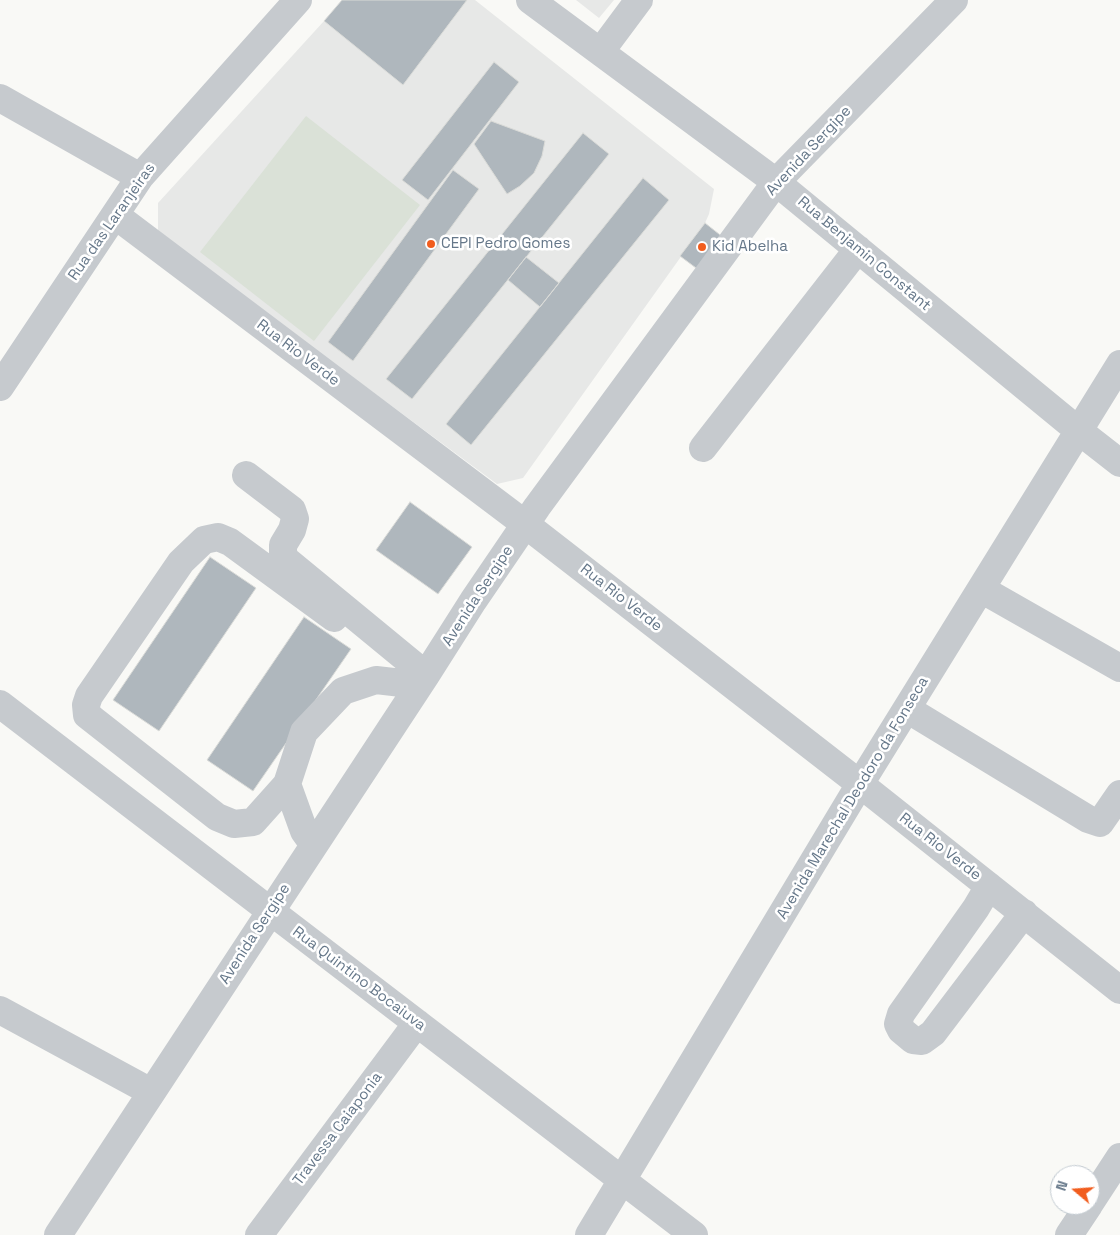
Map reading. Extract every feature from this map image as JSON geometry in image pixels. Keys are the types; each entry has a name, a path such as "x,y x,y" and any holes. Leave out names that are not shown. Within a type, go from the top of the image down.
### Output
{"street":[{"name":"Rua das Laranjeiras","path":"0,387 140,177 298,0"},
{"name":"Rua Benjamin Constant","path":"530,0 776,182 852,258 1120,463"},
{"path":"601,51 639,0"},
{"name":"Avenida Sergipe","path":"58,1235 525,524 776,182 954,0"},
{"path":"0,98 140,177"},
{"name":"Rua Rio Verde","path":"115,215 525,524 860,784 1120,990"},
{"path":"703,448 852,258"},
{"name":"Avenida Marechal Deodoro da Fonseca","path":"589,1235 860,784 1120,364"},
{"path":"246,475 292,510 295,519 292,530 283,545 285,559 423,680"},
{"path":"334,618 230,542 218,537 204,540 181,562 89,696 86,705 87,715 217,817 234,824 253,822 287,784 304,732 343,690 376,680 423,680"},
{"path":"981,589 1120,668"},
{"name":"Rua Quintino Bocaiuva","path":"0,704 694,1235"},
{"path":"907,709 1088,819 1100,823 1120,794"},
{"path":"287,784 304,832 314,845"},
{"path":"990,886 900,1014 898,1024 901,1030 913,1040 922,1040 933,1034 1024,913"},
{"path":"0,1010 151,1092"},
{"name":"Travessa Caiaponia","path":"259,1235 417,1023"},
{"path":"1100,1189 1120,1158"},
{"path":"1070,1235 1083,1215"}],"shaded area":[{"name":"CEPI Pedro Gomes","path":"467,0 475,0 714,189 709,214 705,223 523,478 497,484 158,233 158,203 324,21 403,85"},
{"path":"576,0 614,0 599,18"},
{"path":"306,116 420,205 314,341 200,252"}],"building":[{"path":"342,0 467,0 403,85 324,21"},
{"path":"494,62 519,82 428,200 402,180"},
{"path":"491,121 545,141 542,156 534,173 520,186 507,194 474,144"},
{"path":"583,133 609,154 412,399 386,379"},
{"path":"453,170 479,189 353,361 328,342"},
{"path":"643,178 669,200 471,445 446,424"},
{"name":"Kid Abelha","path":"705,223 724,238 700,271 680,256"},
{"path":"526,257 559,283 540,307 508,280"},
{"path":"410,502 472,547 438,594 376,550"},
{"path":"210,557 256,588 159,731 113,700"},
{"path":"304,617 351,649 253,791 207,760"}],"place":[{"name":"CEPI Pedro Gomes","path":"431,244"},
{"name":"Kid Abelha","path":"702,247"}]}
